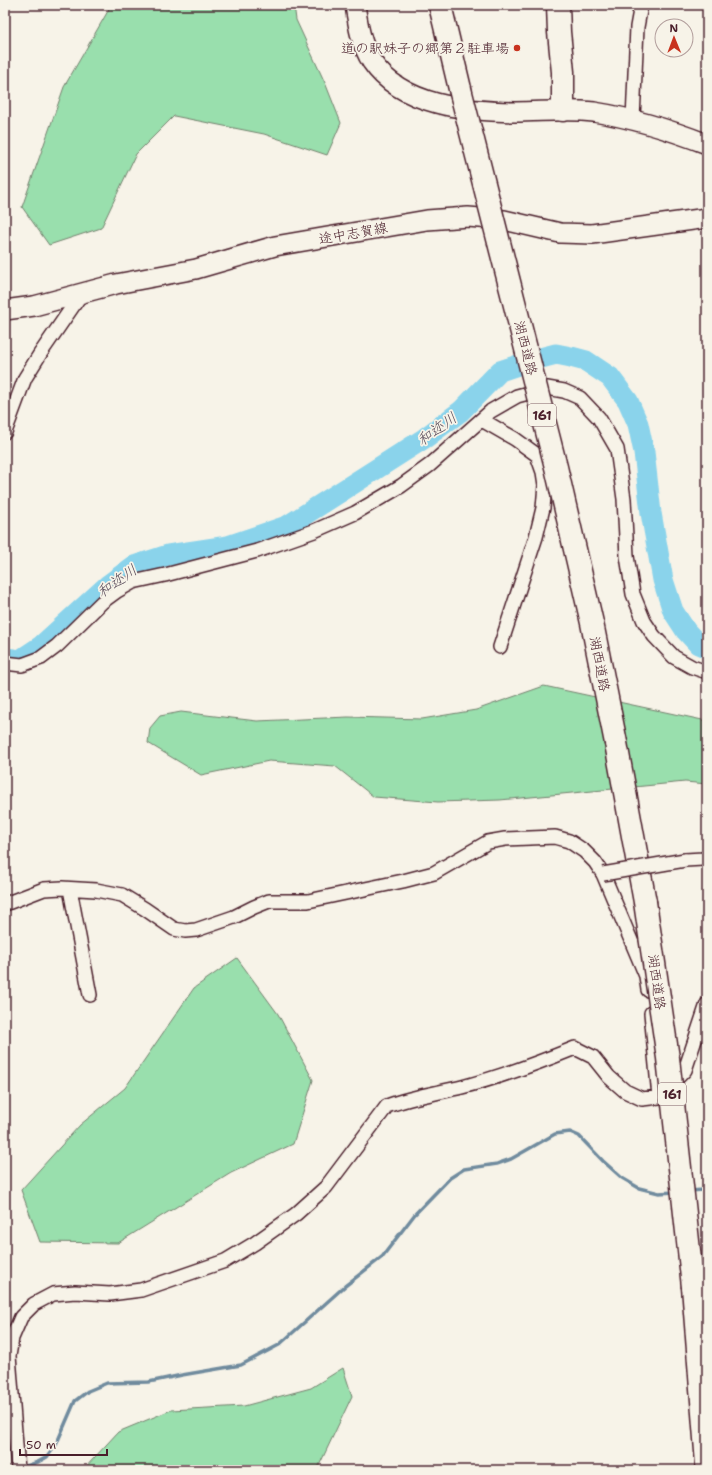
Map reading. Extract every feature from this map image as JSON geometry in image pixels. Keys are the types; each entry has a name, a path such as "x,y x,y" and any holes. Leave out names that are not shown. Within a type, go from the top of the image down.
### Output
{"highway":[{"path":"436,5 451,51"},
{"name":"湖西道路","path":"440,5 557,475 592,623 616,743 645,902 668,1058 693,1287 707,1464"},
{"name":"湖西道路","path":"443,5 451,51"},
{"path":"558,5 563,72 563,110"},
{"name":"湖西道路","path":"693,1287 704,1345 707,1380"}],"main road":[{"path":"355,5 362,42 372,61 382,76 416,97 439,104 471,110 516,112 563,110 594,112 633,120 682,134 707,144"},
{"name":"途中志賀線","path":"5,310 34,306 116,284 196,269 275,246 427,220 468,217 504,220 560,232 592,234 707,218"}],"street":[{"path":"633,120 637,27 641,5"},
{"path":"5,432 25,378 82,293"},
{"path":"5,664 22,665 41,658 57,646 102,602 132,582 166,575 257,551 314,531 355,513 401,486 430,465 492,411 517,396 547,388 564,391 580,398 599,418 618,449 624,499 627,556 633,594 644,621 654,636 674,657 692,667 707,672"},
{"path":"482,420 515,439 537,455 543,472 545,485 543,508 536,537 500,647"},
{"path":"5,904 44,889 96,890 122,895 174,929 185,931 196,930 226,920 269,901 308,901 434,873 488,842 505,839 554,837 569,841 584,851 595,862 603,874 646,976 652,1018 659,1097"},
{"path":"603,874 685,860 703,859 707,857"},
{"path":"70,889 90,995"},
{"path":"18,1470 9,1356 12,1338 21,1317 34,1304 52,1294 75,1292 110,1294 141,1290 225,1260 255,1243 296,1214 326,1187 387,1106 401,1101 461,1087 511,1073 575,1048 592,1057 609,1077 625,1091 642,1099 659,1097 685,1070 707,1004"}],"green space":[{"path":"110,5 294,5 296,20 326,85 341,123 327,155 264,134 174,116 136,154 101,228 49,245 22,207 64,87"},
{"path":"544,686 707,721 707,784 685,782 500,800 438,802 374,797 335,766 269,761 201,775 148,743 150,728 160,716 181,712 257,721 348,717 422,719 476,710"},
{"path":"237,958 278,1014 313,1080 293,1144 231,1173 118,1243 40,1242 21,1190 80,1125 125,1088 194,988"},
{"path":"343,1368 352,1396 317,1470 83,1470 118,1432 171,1410 244,1406 311,1388"}],"waterway":[{"name":"和迩川","path":"5,658 20,660 41,646 108,585 134,566 168,555 228,546 287,526 425,438 461,411 500,371 556,354 586,361 610,377 628,401 638,424 644,452 651,513 663,580 673,611 686,631 698,644 707,648"},
{"path":"21,1468 47,1457 56,1445 75,1401 88,1391 107,1383 149,1382 241,1365 279,1345 345,1286 382,1257 415,1214 450,1178 464,1169 497,1164 511,1159 555,1134 570,1132 579,1136 622,1178 639,1188 659,1193 675,1192"},
{"path":"689,1191 704,1190 707,1188"}],"place":[{"name":"道の駅妹子の郷第２駐車場","path":"517,48"}]}
